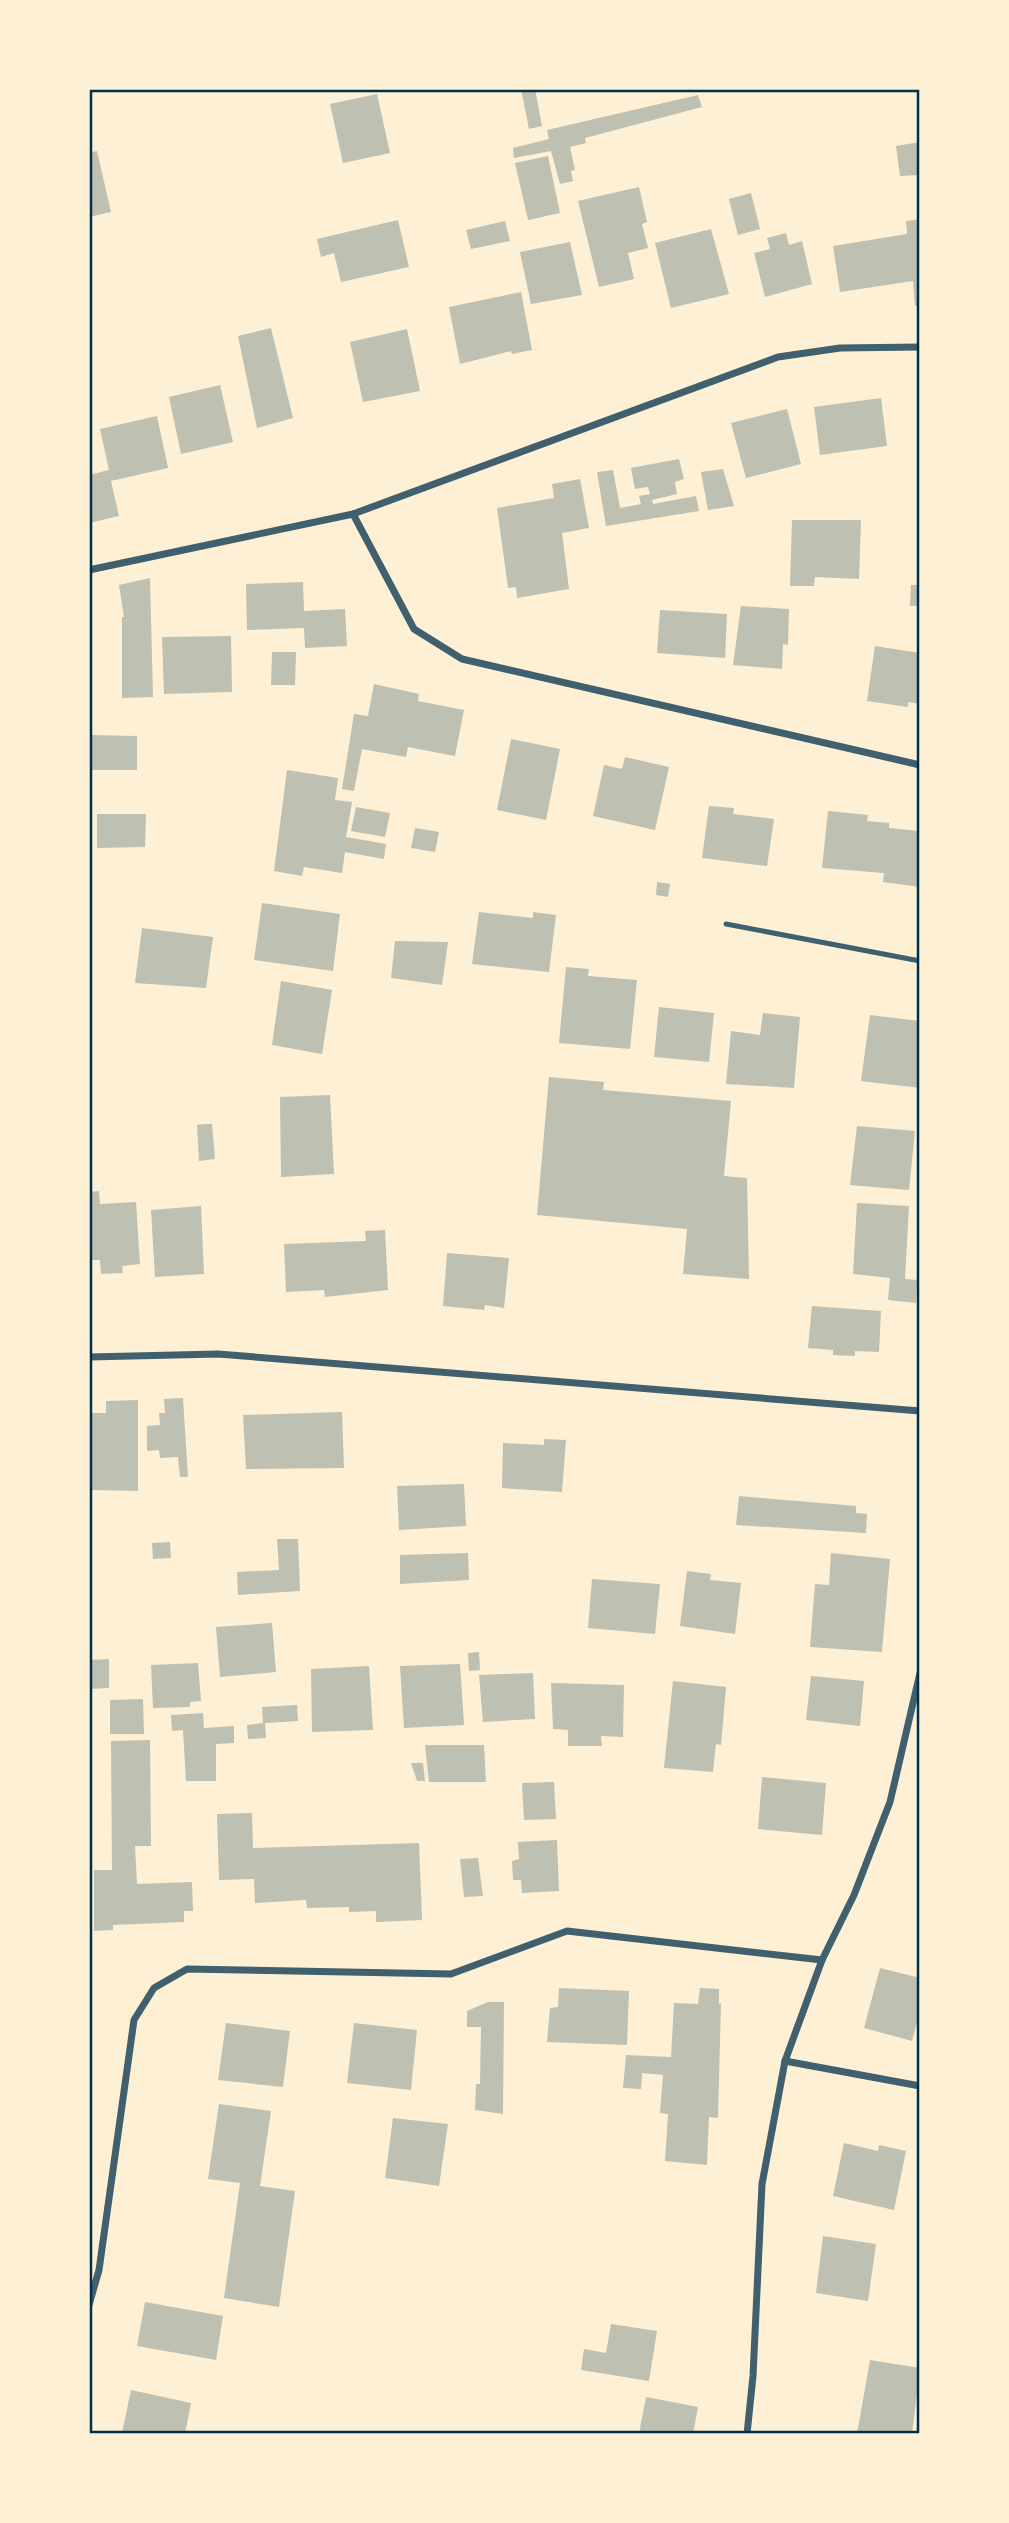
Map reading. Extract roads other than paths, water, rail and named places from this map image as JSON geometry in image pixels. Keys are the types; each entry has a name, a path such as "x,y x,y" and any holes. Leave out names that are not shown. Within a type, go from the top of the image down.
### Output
{"street":[{"path":"89,570 353,514 778,357 840,348 920,347"},
{"path":"353,514 414,629 463,659 920,765"},
{"path":"89,1357 218,1354 920,1410"},
{"path":"747,2434 753,2376 762,2184 785,2061 822,1960 854,1895 890,1802 920,1674"},
{"path":"89,2305 99,2270 134,2020 149,1995 170,1976 187,1969 451,1974 567,1931 822,1960"},
{"path":"785,2061 920,2086"}],"lane":[{"path":"726,923 920,961"}]}
